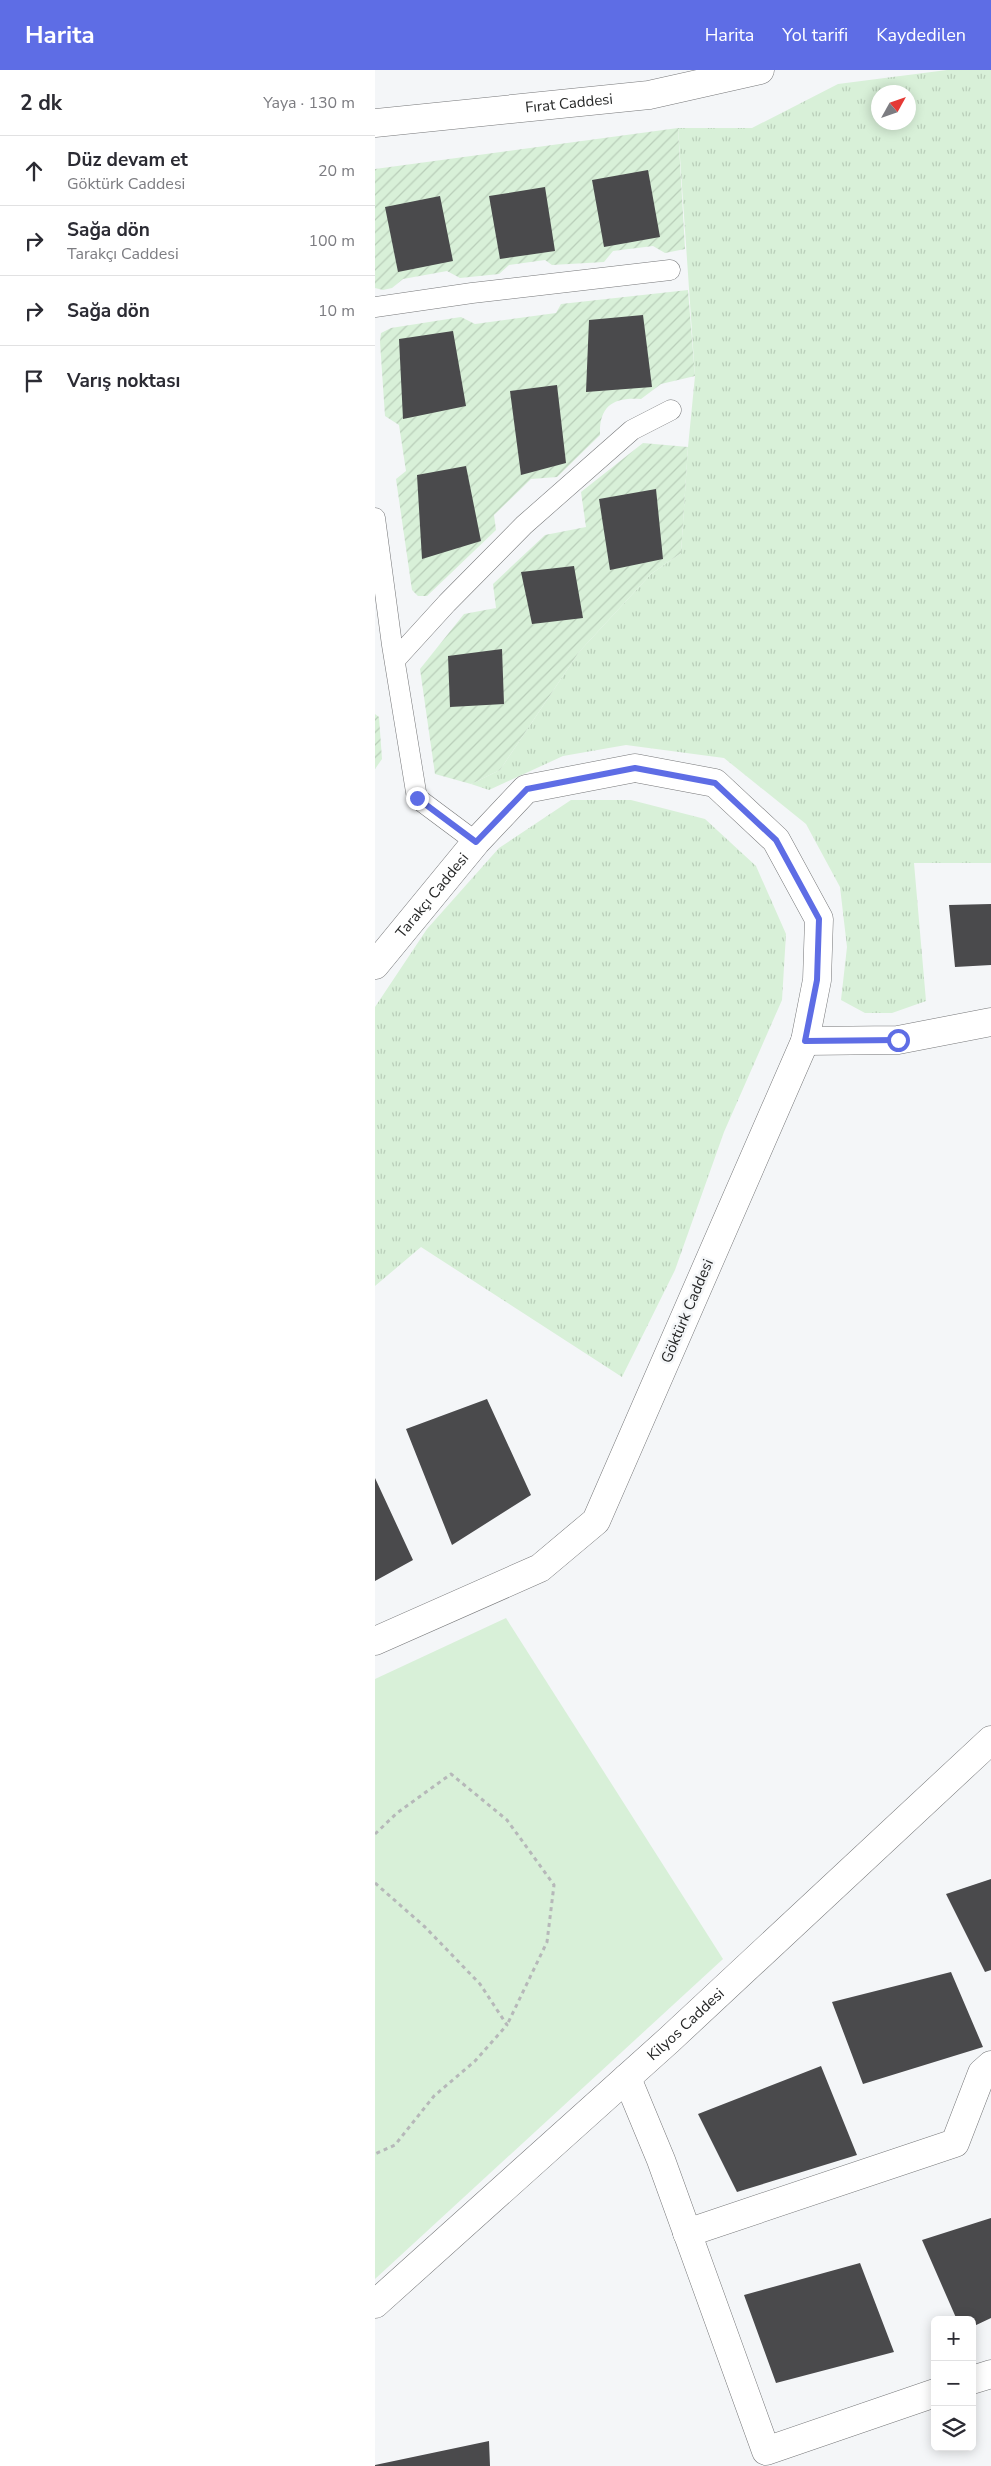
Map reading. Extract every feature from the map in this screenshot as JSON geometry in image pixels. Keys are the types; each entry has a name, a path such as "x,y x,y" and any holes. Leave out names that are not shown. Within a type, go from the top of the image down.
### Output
{"street":[{"name":"Fırat Caddesi","path":"375,123 649,95 759,70"},
{"name":"Tarakçı Caddesi","path":"375,965 476,842 527,789 635,768 715,783 776,840 819,919 817,980 805,1041"},
{"path":"805,1041 898,1040 991,1022"},
{"name":"Göktürk Caddesi","path":"375,1641 540,1568 596,1521 805,1041"},
{"name":"Kilyos Caddesi","path":"375,2304 627,2078 991,1740"},
{"path":"687,2233 955,2143 982,2072 991,2064"},
{"path":"627,2078 661,2160 766,2450 931,2394"},
{"path":"976,2379 991,2374"}],"lane":[{"path":"375,307 472,293 670,270"},
{"path":"395,660 447,603 524,525 632,430 671,410"},
{"path":"375,518 379,586 395,660 417,798 476,842"}],"path":[{"path":"375,1834 397,1813 451,1774 507,1820 554,1886 547,1942 507,2025 475,2061 434,2096 395,2145 375,2154"},
{"path":"375,1883 425,1927 481,1984 507,2025"}],"green space":[{"path":"947,70 991,70 991,863 914,863 926,1001 892,1013 865,1013 841,1000 847,947 840,887 806,824 724,758 626,745 563,756 489,790 471,784 500,770 579,652 651,574 681,553 695,376 678,128 752,128 838,84"},
{"path":"678,128 685,249 665,253 653,246 613,251 604,262 552,265 545,260 509,265 499,274 460,278 447,271 403,279 392,288 383,290 375,288 375,169"},
{"path":"688,290 695,376 661,384 641,399 623,400 610,405 602,417 600,435 557,477 531,479 494,515 496,530 427,596 418,596 412,590 396,479 406,471 399,425 385,416 381,333 391,328 461,317 475,324 556,313 561,304"},
{"path":"643,443 688,447 681,553 651,574 579,652 500,770 471,784 435,774 420,669 464,614 496,608 493,584 545,535 586,527 581,492"},
{"path":"375,714 379,717 382,759 375,769"},
{"path":"571,800 631,800 705,819 756,866 786,934 782,1000 724,1132 675,1270 622,1377 421,1247 375,1286 375,1007 427,929 499,848"},
{"path":"506,1618 723,1959 375,2279 375,1679"}],"building":[{"path":"648,170 660,237 604,247 592,180"},
{"path":"545,187 555,251 500,259 489,196"},
{"path":"440,196 453,261 398,272 385,207"},
{"path":"643,315 652,387 586,392 589,320"},
{"path":"453,331 466,406 403,419 399,339"},
{"path":"557,385 566,463 521,475 510,391"},
{"path":"466,466 481,541 422,559 417,475"},
{"path":"656,489 663,559 610,570 599,499"},
{"path":"574,566 583,618 532,624 521,572"},
{"path":"502,649 504,704 450,707 448,656"},
{"path":"991,904 991,965 955,967 949,905"},
{"path":"487,1399 531,1495 452,1545 406,1429"},
{"path":"375,1478 413,1560 375,1581"},
{"path":"991,1879 991,1970 985,1972 946,1894"},
{"path":"951,1972 983,2047 863,2084 832,2002"},
{"path":"821,2066 857,2155 737,2192 698,2114"},
{"path":"991,2218 991,2318 976,2325 976,2316 955,2316 922,2240"},
{"path":"860,2263 894,2352 776,2383 744,2295"},
{"path":"489,2441 490,2466 375,2466 375,2465"}],"route":[{"path":"417,798 476,842 527,789 635,768 715,783 776,840 819,919 817,980 805,1041 898,1040"}]}
